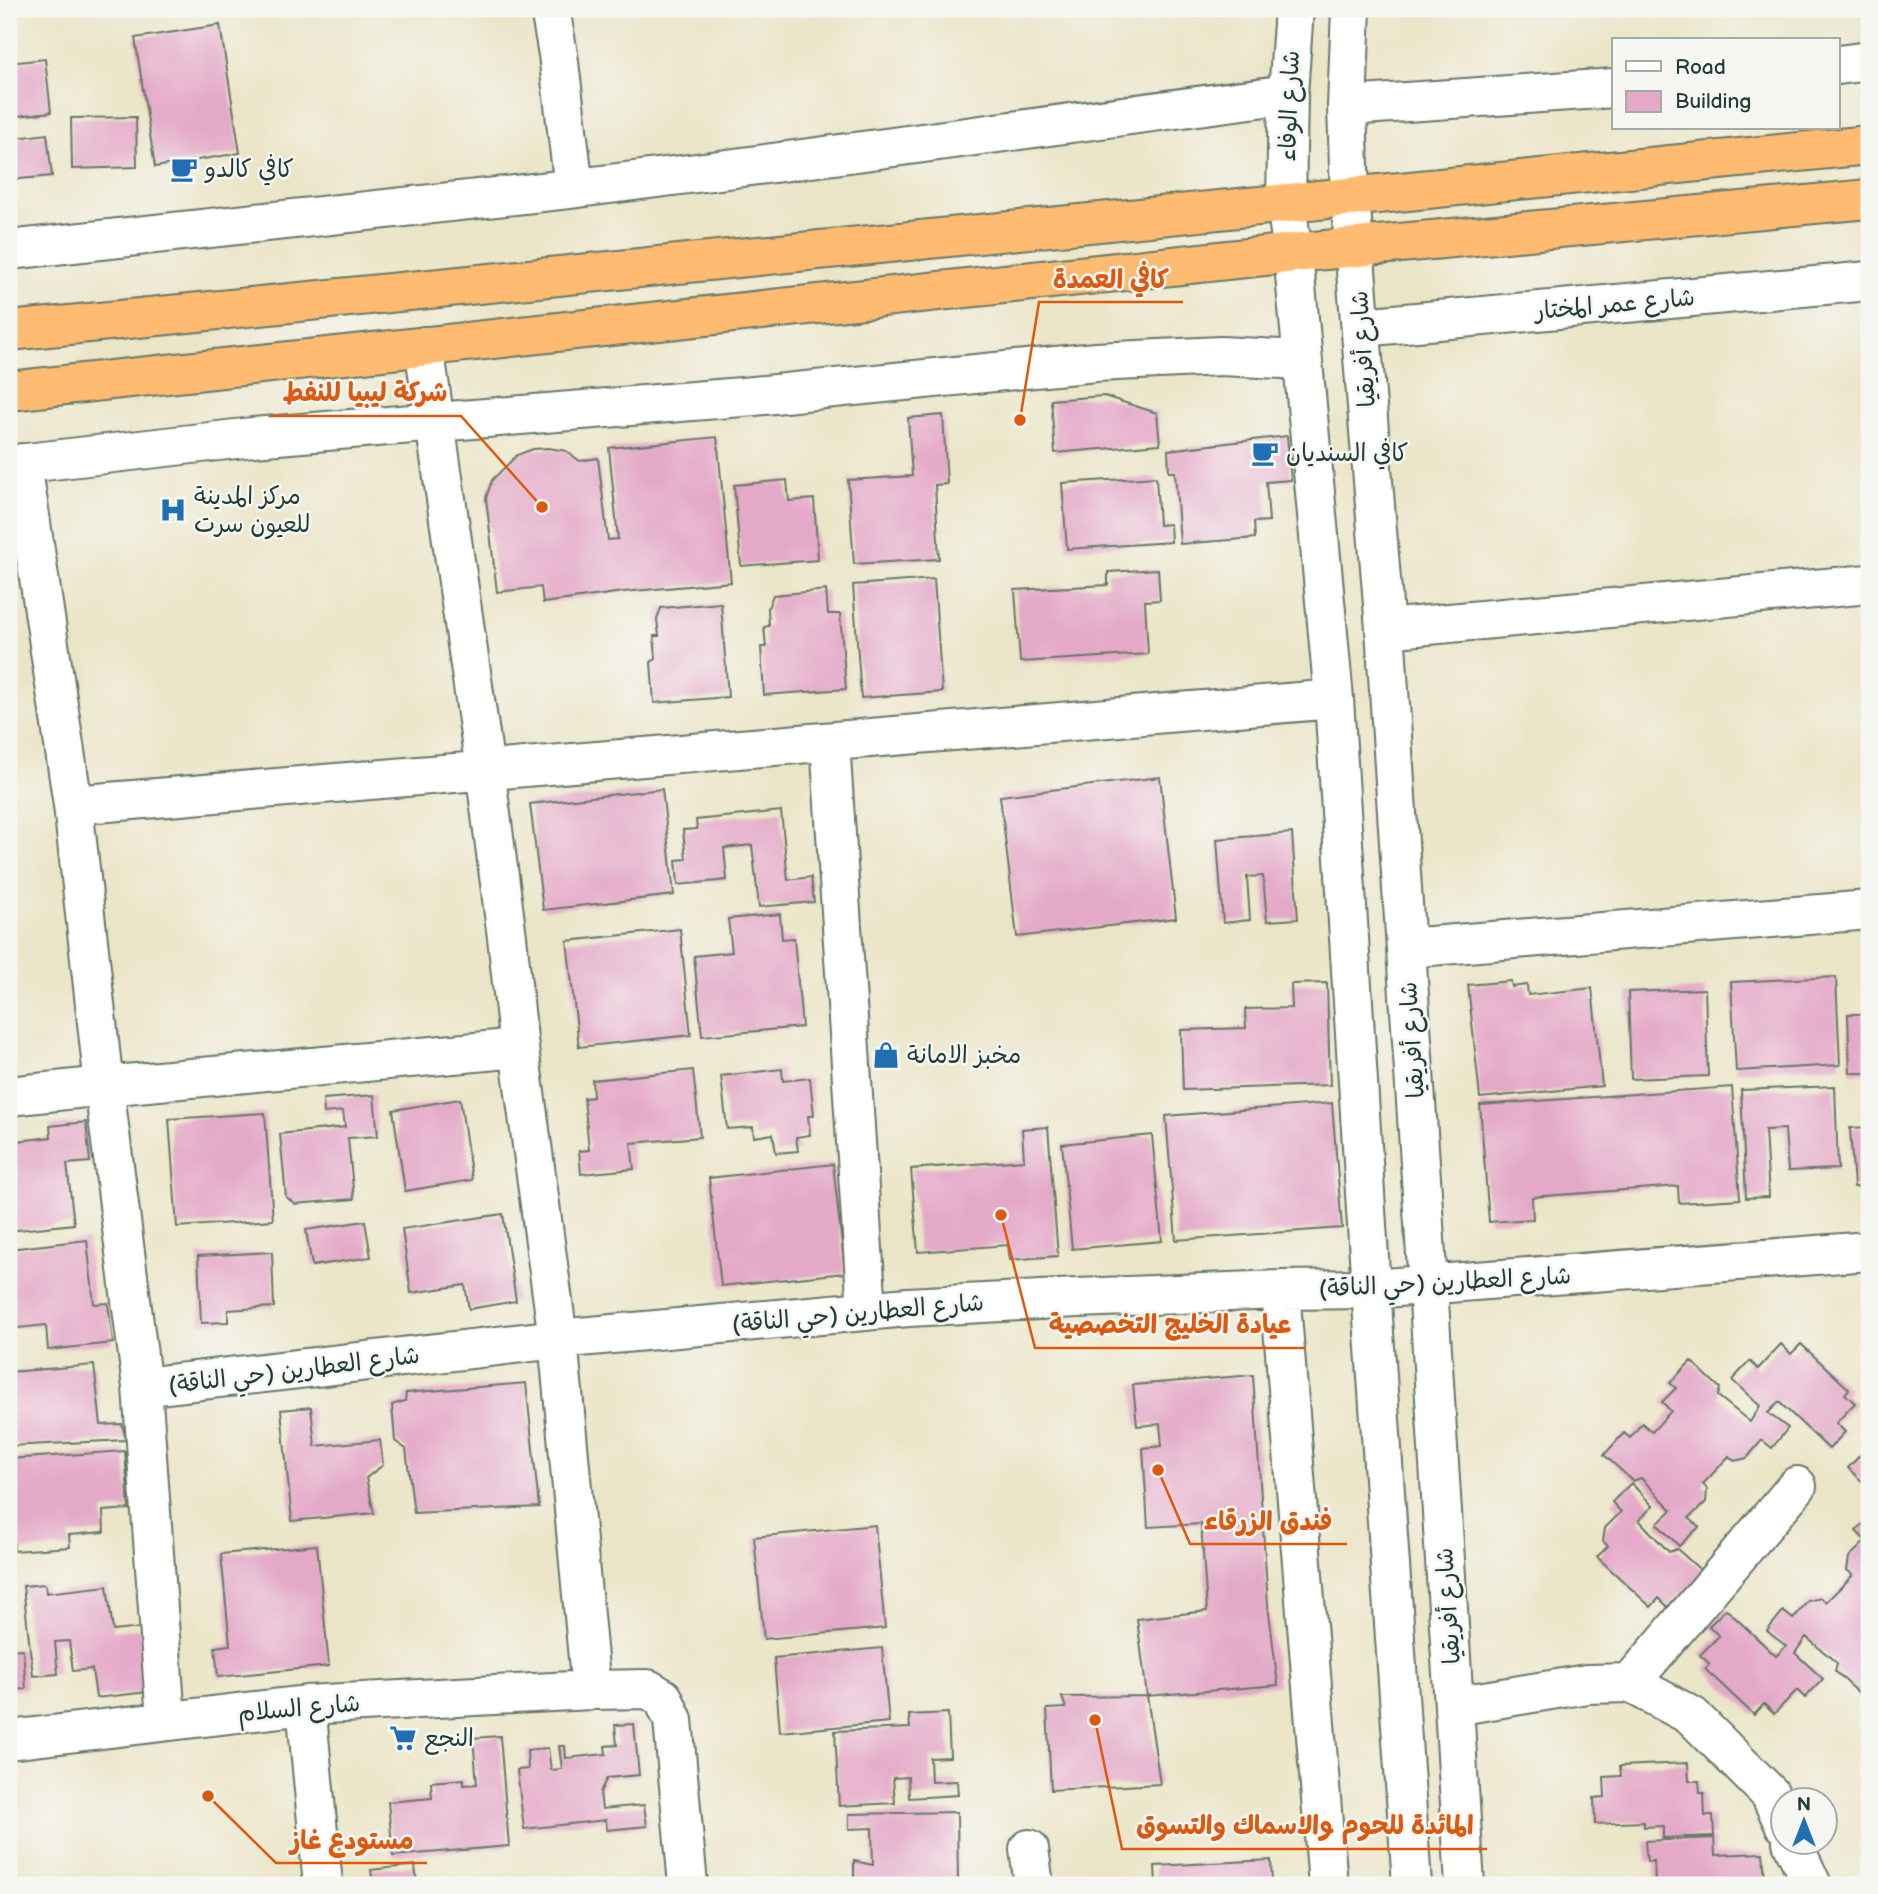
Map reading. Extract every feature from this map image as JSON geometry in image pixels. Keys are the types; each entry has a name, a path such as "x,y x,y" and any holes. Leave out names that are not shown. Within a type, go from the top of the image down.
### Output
{"highway":[{"path":"9,331 1869,145"},
{"path":"9,391 1293,253 1869,199"}],"street":[{"path":"551,9 574,188"},
{"name":"شارع الوفاء","path":"1286,204 1288,94 1294,9"},
{"path":"1350,196 1346,106 1351,9"},
{"path":"1840,65 1869,61"},
{"path":"1346,106 1612,88"},
{"path":"9,250 574,188 1288,94"},
{"name":"شارع أفريقيا","path":"1350,196 1385,629 1465,1885"},
{"path":"1286,204 1293,253 1334,699 1412,1885"},
{"name":"شارع عمر المختار","path":"1361,327 1869,281"},
{"path":"424,346 485,769 558,1339 591,1690"},
{"path":"166,1720 142,1387 104,1086 73,805 16,464 253,437 754,396 1096,362 1221,356 1302,360"},
{"path":"1385,629 1869,584"},
{"path":"73,805 1334,699"},
{"path":"831,742 867,1311"},
{"path":"1406,948 1869,910"},
{"path":"9,1096 519,1048"},
{"name":"شارع العطارين (حي الناقة)","path":"142,1387 558,1339 908,1307 1280,1290 1371,1289 1869,1251"},
{"path":"1280,1290 1328,1885"},
{"path":"1630,1683 1797,1486"},
{"path":"1454,1706 1587,1684 1630,1683 1692,1716 1770,1794"},
{"name":"شارع السلام","path":"9,1740 306,1705 648,1689 663,1698 673,1720 688,1885"},
{"path":"306,1705 323,1885"},
{"path":"1799,1856 1812,1885"}],"building":[{"path":"220,25 240,153 155,167 135,38"},
{"path":"45,59 51,112 9,117 9,63"},
{"path":"136,117 137,167 72,169 71,118"},
{"path":"47,134 52,176 9,180 9,139"},
{"path":"1104,396 1157,413 1160,444 1055,453 1051,400"},
{"path":"943,415 947,484 935,485 939,559 854,564 848,480 912,476 908,418"},
{"path":"1287,436 1291,480 1266,482 1269,521 1254,522 1255,538 1180,544 1175,472 1169,472 1168,450"},
{"path":"717,437 731,582 543,603 541,587 497,592 486,498 492,480 517,455 533,449 549,448 566,451 580,461 598,458 608,540 618,539 609,448"},
{"path":"1156,477 1159,525 1170,524 1171,542 1067,549 1062,483"},
{"path":"787,480 789,501 814,499 818,560 741,566 734,485"},
{"path":"1158,569 1160,600 1145,601 1148,654 1020,662 1015,590 1108,585 1108,572"},
{"path":"934,579 942,692 861,698 853,585"},
{"path":"826,590 828,614 840,614 846,689 764,695 761,647 766,647 764,627 769,626 768,608 773,595"},
{"path":"721,603 728,697 654,703 651,662 656,659 654,636 659,636 657,619 661,608"},
{"path":"1160,777 1176,918 1017,937 1000,796"},
{"path":"662,789 674,895 543,910 530,804"},
{"path":"781,811 788,880 811,877 814,902 759,907 752,845 724,848 727,880 678,885 676,860 686,859 683,830 697,829 696,820"},
{"path":"1292,833 1298,919 1267,921 1263,876 1247,877 1250,920 1223,923 1217,839"},
{"path":"780,914 782,939 794,938 802,1027 702,1036 694,956 732,952 728,919"},
{"path":"680,929 691,1035 579,1047 567,941"},
{"path":"1836,977 1840,1065 1736,1071 1731,982"},
{"path":"1511,981 1512,987 1527,985 1528,995 1592,988 1602,1086 1480,1098 1468,985"},
{"path":"1327,983 1330,1085 1183,1090 1181,1030 1246,1028 1245,1009 1292,1008 1291,984"},
{"path":"1705,989 1708,1076 1631,1079 1628,992"},
{"path":"1848,1014 1869,1014 1869,1073 1850,1073"},
{"path":"782,1069 783,1081 810,1078 814,1116 808,1116 810,1135 796,1137 798,1151 776,1153 773,1134 754,1137 753,1127 727,1129 721,1076"},
{"path":"693,1070 700,1137 631,1143 634,1169 581,1174 579,1151 589,1150 584,1098 593,1097 592,1080"},
{"path":"1835,1086 1838,1169 1788,1171 1785,1129 1765,1130 1769,1197 1746,1198 1741,1090"},
{"path":"1732,1087 1740,1199 1679,1203 1678,1186 1532,1197 1533,1219 1489,1222 1480,1105"},
{"path":"374,1095 378,1136 348,1138 354,1199 295,1204 286,1197 280,1134 345,1127 343,1111 324,1113 323,1099"},
{"path":"460,1099 472,1180 405,1191 393,1110"},
{"path":"1332,1103 1342,1228 1176,1240 1166,1116"},
{"path":"265,1113 273,1220 177,1227 169,1119"},
{"path":"86,1122 90,1162 67,1164 74,1224 9,1231 9,1142 51,1137 50,1126"},
{"path":"1048,1127 1058,1256 1010,1260 1008,1245 918,1252 911,1169 1024,1160 1022,1129"},
{"path":"1869,1127 1869,1186 1854,1187 1850,1128"},
{"path":"1152,1135 1162,1241 1072,1249 1062,1144"},
{"path":"833,1164 845,1273 721,1286 709,1178"},
{"path":"503,1214 516,1301 469,1309 465,1285 411,1293 402,1229"},
{"path":"365,1221 371,1257 312,1266 306,1230"},
{"path":"87,1240 94,1304 108,1303 113,1343 48,1350 46,1325 9,1329 9,1249"},
{"path":"272,1252 274,1307 228,1310 228,1322 201,1323 198,1256"},
{"path":"1781,1344 1791,1354 1801,1344 1849,1389 1845,1394 1855,1403 1836,1423 1845,1432 1829,1449 1779,1402 1768,1413 1788,1428 1772,1448 1762,1440 1747,1458 1734,1461 1729,1456 1703,1484 1707,1489 1706,1502 1689,1518 1699,1527 1679,1546 1657,1524 1672,1510 1641,1478 1633,1481 1604,1455 1624,1433 1630,1438 1642,1423 1652,1432 1671,1411 1662,1402 1676,1388 1670,1383 1691,1361 1720,1388 1718,1396 1750,1422 1760,1406 1732,1380 1750,1361 1758,1369"},
{"path":"94,1365 101,1425 122,1424 126,1440 9,1446 9,1372"},
{"path":"1253,1375 1268,1604 1278,1685 1147,1696 1137,1619 1207,1611 1201,1524 1148,1527 1143,1448 1162,1446 1160,1424 1137,1426 1133,1385"},
{"path":"526,1383 539,1507 414,1513 406,1449 395,1441 392,1405 405,1401 406,1393"},
{"path":"311,1407 315,1446 380,1440 383,1465 366,1478 374,1513 292,1521 281,1410"},
{"path":"125,1451 129,1509 103,1511 104,1532 69,1535 70,1547 14,1551 9,1459"},
{"path":"1864,1451 1869,1456 1869,1488 1848,1468"},
{"path":"1631,1483 1653,1506 1639,1520 1669,1552 1677,1549 1706,1575 1686,1597 1681,1592 1668,1607 1659,1598 1651,1607 1597,1557 1608,1546 1603,1541 1605,1528 1621,1512 1612,1502"},
{"path":"1869,1518 1869,1692 1864,1698 1835,1671 1837,1663 1806,1637 1795,1653 1823,1679 1805,1698 1797,1690 1774,1714 1764,1704 1754,1715 1705,1669 1710,1664 1700,1655 1719,1636 1709,1626 1726,1609 1776,1656 1786,1646 1767,1631 1783,1611 1793,1619 1808,1601 1821,1598 1826,1602 1853,1575 1847,1570 1849,1557 1866,1541 1856,1531"},
{"path":"875,1525 885,1628 764,1639 754,1537"},
{"path":"317,1545 329,1666 218,1677 215,1647 230,1645 221,1554"},
{"path":"45,1584 46,1593 107,1586 113,1631 141,1628 148,1692 96,1698 92,1669 73,1671 69,1641 55,1642 58,1674 33,1676 23,1586"},
{"path":"882,1648 889,1722 780,1732 774,1658"},
{"path":"23,1649 26,1689 9,1690 9,1650"},
{"path":"1147,1696 1160,1784 1051,1790 1047,1709 1066,1708 1062,1697"},
{"path":"948,1713 950,1757 930,1758 931,1782 957,1781 958,1795 909,1798 908,1777 893,1778 895,1803 839,1806 835,1731 910,1728 909,1715"},
{"path":"634,1724 639,1775 607,1778 600,1792 602,1809 644,1805 647,1826 607,1830 606,1820 524,1829 517,1770 528,1769 527,1750 548,1748 551,1770 562,1769 559,1746 565,1746 566,1758 606,1754 605,1746 617,1745 615,1725"},
{"path":"500,1736 509,1846 393,1856 388,1802 432,1798 431,1782 464,1779 464,1785 477,1784 473,1738"},
{"path":"1688,1763 1689,1781 1699,1781 1700,1793 1704,1793 1705,1816 1713,1816 1714,1836 1663,1838 1663,1826 1644,1827 1644,1822 1595,1824 1594,1798 1605,1797 1604,1777 1621,1776 1620,1766"},
{"path":"957,1812 958,1882 854,1884 854,1861 873,1865 872,1828 849,1829 849,1814"},
{"path":"1714,1838 1715,1855 1763,1853 1765,1880 1754,1880 1754,1885 1655,1884 1654,1861 1647,1862 1645,1841"},
{"path":"1271,1860 1272,1885 1156,1885 1155,1866"},
{"path":"415,1865 417,1885 373,1885 371,1870"}],"place":[{"name":"كافي كالدو","path":"184,169"},
{"name":"كافي العمدة","path":"1020,420"},
{"name":"كافي السنديان","path":"1265,453"},
{"name":"شركة ليبيا للنفط","path":"542,507"},
{"name":"مركز المدينة للعيون سرت","path":"173,510"},
{"name":"مخبز الامانة","path":"886,1055"},
{"name":"عيادة الخليج التخصصية","path":"1001,1215"},
{"name":"فندق الزرقاء","path":"1158,1470"},
{"name":"المائدة للحوم والاسماك والتسوق","path":"1095,1720"},
{"name":"النجع","path":"403,1738"},
{"name":"مستودع غاز","path":"208,1796"}]}
